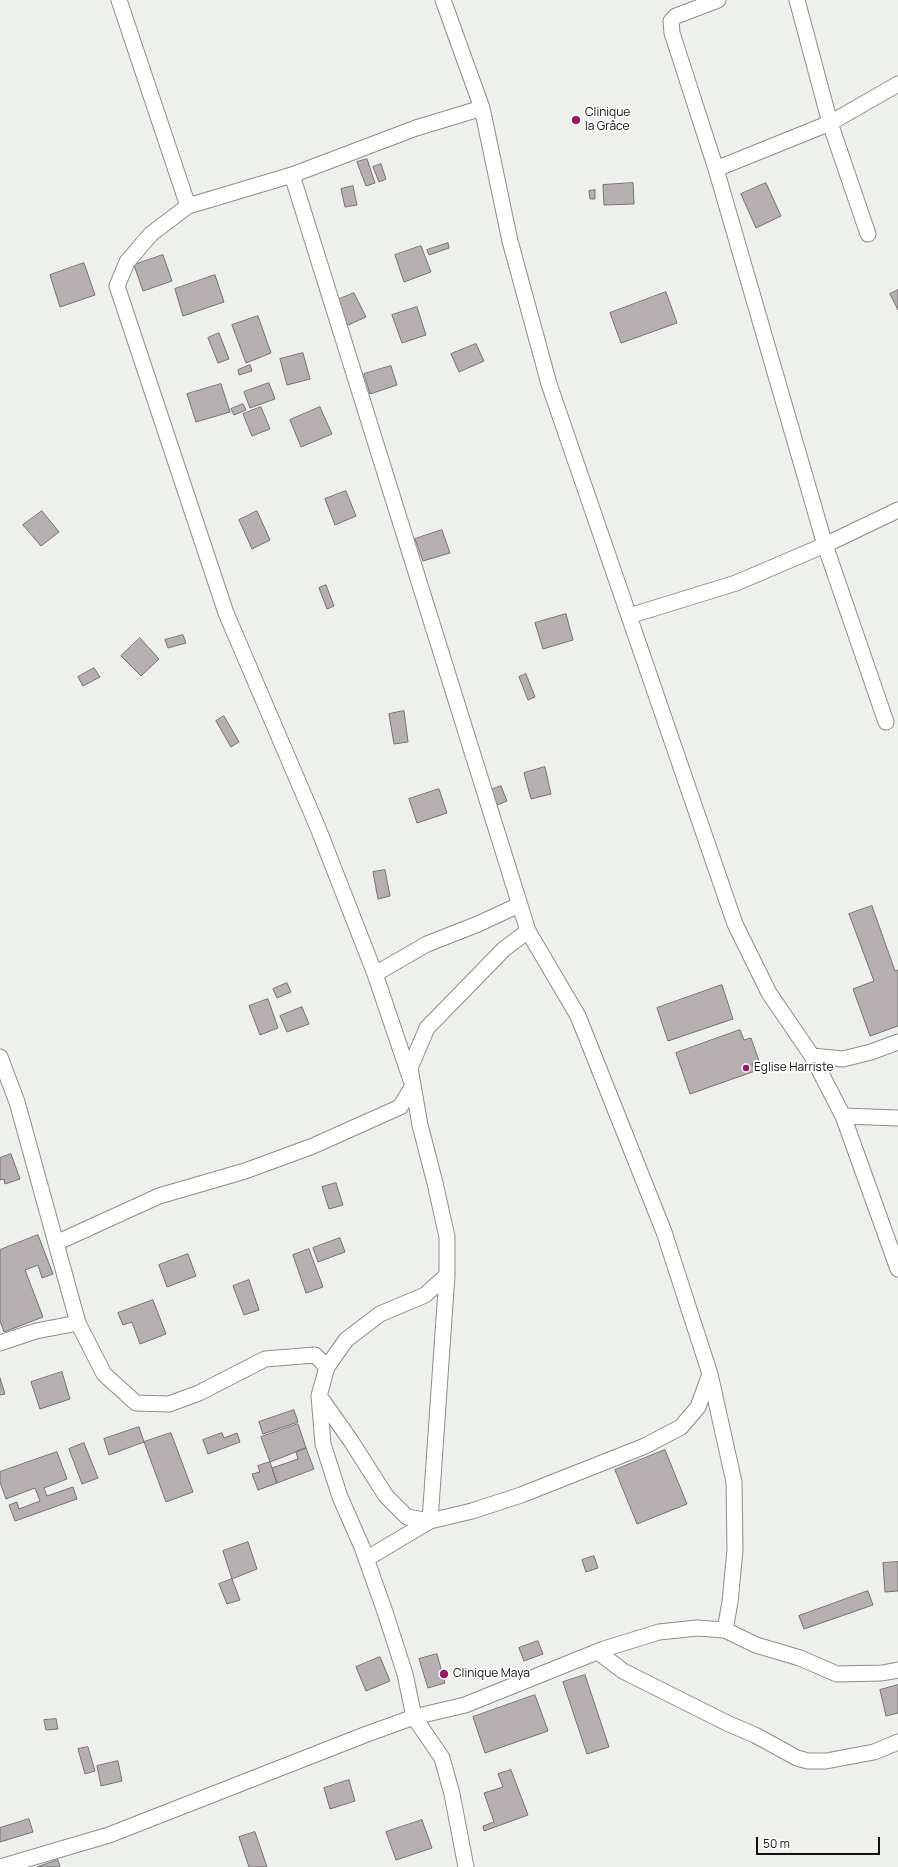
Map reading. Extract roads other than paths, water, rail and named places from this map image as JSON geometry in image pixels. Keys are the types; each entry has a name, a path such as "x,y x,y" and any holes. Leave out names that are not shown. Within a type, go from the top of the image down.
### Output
{"street":[{"path":"119,0 188,206"},
{"path":"443,0 482,108 510,241 549,384 735,924 769,993 812,1056 843,1116 898,1269"},
{"path":"718,0 676,16 671,21 672,33 716,169 825,545 886,722"},
{"path":"797,0 830,123 868,234"},
{"path":"716,169 830,123 898,84"},
{"path":"413,1086 375,974 318,828 226,613 117,286 126,262 151,234 188,206 292,175 416,128 482,108"},
{"path":"292,175 528,931 578,1016 664,1232 710,1374 734,1482 735,1550 730,1602 725,1630"},
{"path":"629,616 736,583 825,545 898,510"},
{"path":"375,974 427,944 478,924 519,905"},
{"path":"430,1521 447,1276 447,1237 420,1125 410,1068 427,1028 504,949 528,931"},
{"path":"812,1056 843,1059 872,1052 898,1042"},
{"path":"0,1057 17,1102 46,1212 78,1323 104,1374 136,1403 170,1404 199,1393 265,1359 315,1355 327,1367"},
{"path":"56,1243 159,1196 245,1171 313,1146 400,1107 413,1086"},
{"path":"843,1116 898,1118"},
{"path":"447,1276 425,1295 380,1314 346,1340 327,1367 319,1396 322,1444 340,1497 366,1559 405,1674 414,1717 442,1758 452,1794 466,1867"},
{"path":"0,1343 36,1331 78,1323"},
{"path":"366,1559 430,1521 472,1512 521,1496 645,1446 681,1427 698,1407 710,1374"},
{"path":"319,1396 351,1441 386,1496 407,1517 430,1521"},
{"path":"0,1867 65,1849 142,1823 218,1792 414,1717 465,1705 598,1652 659,1632 696,1628 725,1630 756,1645 800,1658 838,1674 882,1673 898,1670"},
{"path":"598,1652 623,1671 729,1724 755,1735 797,1758 808,1762 826,1761 874,1752 898,1742"}],"place":[{"name":"Clinique la Grâce","path":"576,120"},
{"name":"Eglise Harriste","path":"746,1068"},
{"name":"Clinique Maya","path":"444,1674"}]}
